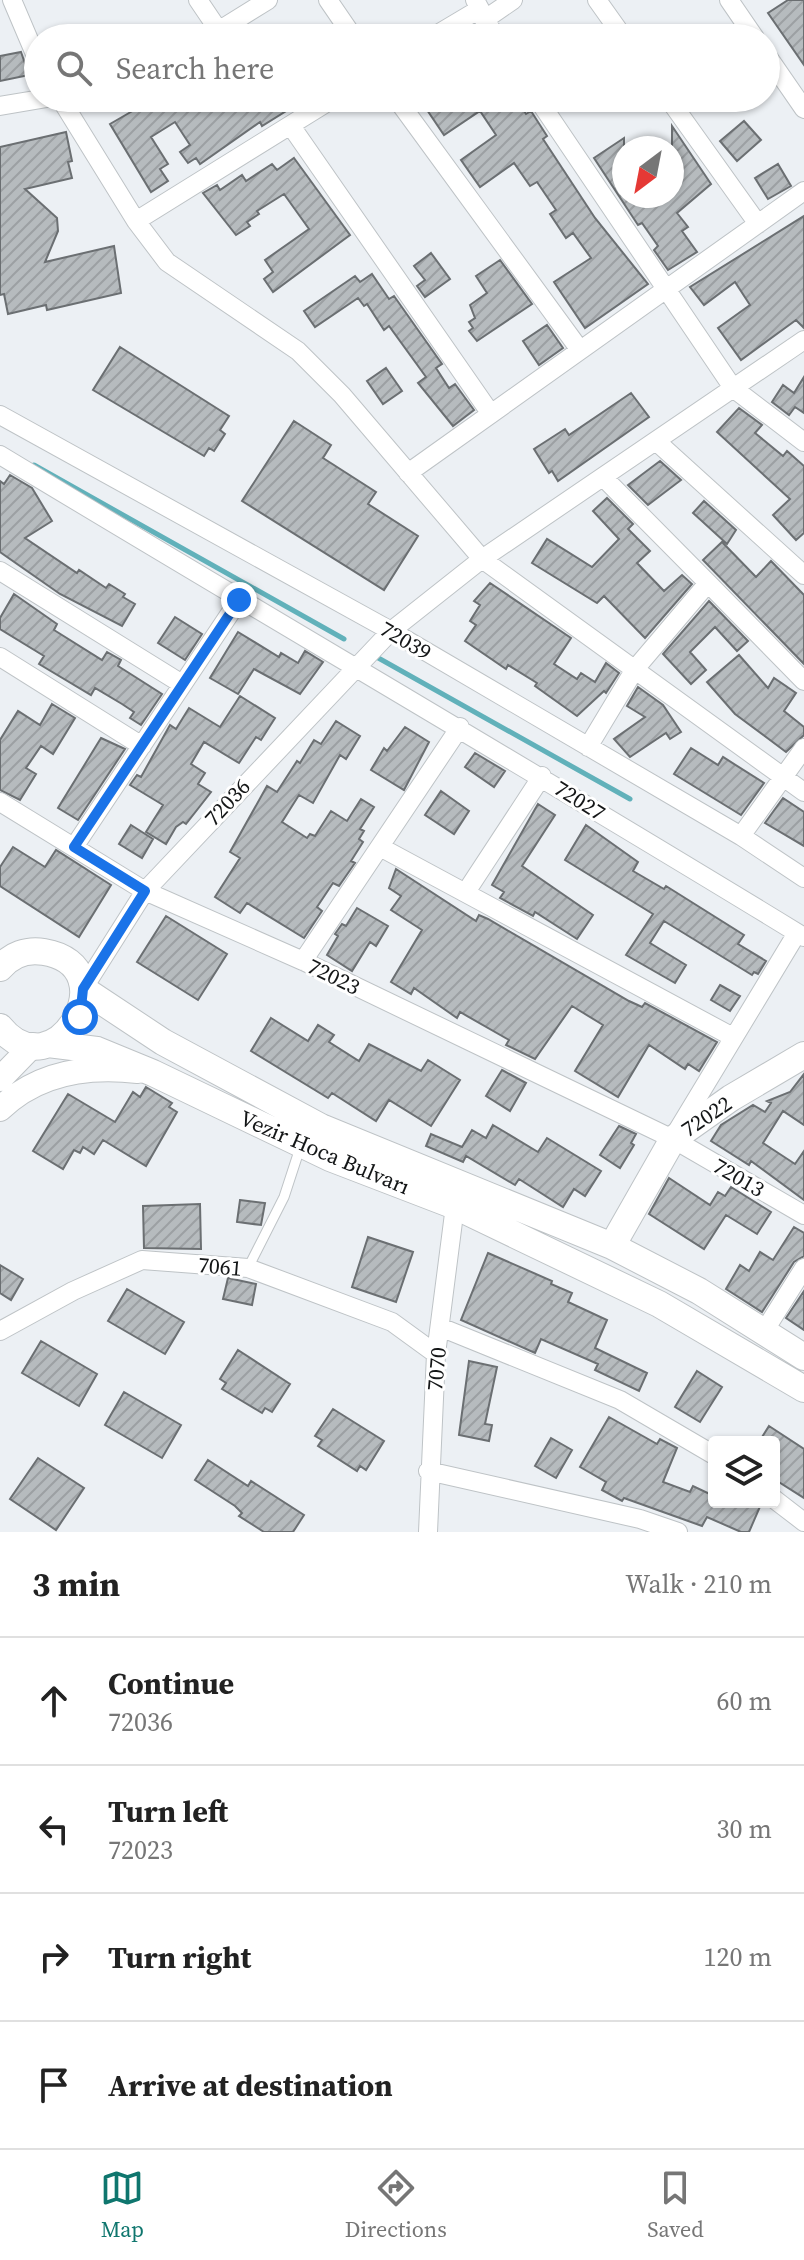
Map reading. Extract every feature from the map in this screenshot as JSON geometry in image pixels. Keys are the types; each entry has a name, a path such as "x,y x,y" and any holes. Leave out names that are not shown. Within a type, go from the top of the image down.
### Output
{"main road":[{"name":"Vezir Hoca Bulvarı","path":"6,955 36,951 59,957 77,973 83,989 163,1042 321,1127 612,1246 765,1330 804,1357"},
{"path":"0,1027 19,1042 40,1044 61,1038 80,1017 83,989"},
{"name":"Vezir Hoca Bulvarı","path":"40,1044 97,1050 153,1073 301,1145 455,1206 599,1274 705,1329 804,1389"},
{"name":"72022","path":"612,1246 673,1139 802,1059"}],"street":[{"path":"12,0 24,28"},
{"path":"198,0 209,24"},
{"path":"229,24 268,0"},
{"path":"328,0 344,24"},
{"path":"455,24 479,10 513,0"},
{"path":"597,0 614,24"},
{"path":"729,0 745,24"},
{"path":"780,74 804,109"},
{"path":"0,106 24,102"},
{"path":"69,112 136,221 167,262 298,351 342,395 482,559 804,792"},
{"path":"136,221 312,112"},
{"path":"406,112 580,350"},
{"path":"547,112 733,388 804,442"},
{"path":"678,112 758,224"},
{"path":"291,126 491,414"},
{"path":"408,473 804,191"},
{"name":"72036","path":"83,989 145,891 353,667 391,631 482,559 804,340"},
{"name":"72039","path":"0,415 391,631 741,836 804,878"},
{"path":"657,442 804,575"},
{"name":"72027","path":"0,455 239,600 542,776 800,935"},
{"path":"604,478 804,681"},
{"path":"0,571 182,684"},
{"path":"588,747 635,669 708,583"},
{"path":"74,847 239,600"},
{"path":"0,657 142,746"},
{"path":"303,961 460,727"},
{"path":"741,836 804,748"},
{"path":"466,892 542,776"},
{"name":"72023","path":"0,802 145,891 303,961 673,1139"},
{"path":"380,847 731,1036"},
{"path":"673,1139 731,1036 800,935"},
{"path":"0,1079 40,1044"},
{"path":"0,1109 18,1092 59,1074 106,1067 153,1073"},
{"name":"72013","path":"673,1139 804,1215"},
{"name":"7070","path":"428,1532 428,1471 436,1354 455,1206"},
{"name":"7061","path":"0,1331 73,1291 142,1260 248,1268 392,1322 436,1354"},
{"path":"765,1330 804,1268"},
{"path":"440,1327 620,1400 708,1451"},
{"path":"428,1471 640,1519 678,1532"},
{"path":"780,1504 804,1522"}],"lane":[{"path":"248,1268 284,1197 301,1145"}],"building":[{"path":"788,0 804,0 804,65 780,30 780,24 776,24 768,13"},
{"path":"21,52 24,76 0,81 0,56"},
{"path":"131,112 284,112 262,126 260,122 200,164 196,158 188,163 180,152 190,145 175,122 151,137 168,164 160,169 168,181 151,192 110,124"},
{"path":"428,112 478,112 444,135"},
{"path":"481,112 532,112 547,136 543,139 595,218 648,284 585,328 554,282 591,258 573,233 566,238 550,214 556,210 537,182 530,186 514,163 480,187 461,160 496,135"},
{"path":"744,121 761,140 737,161 720,141"},
{"path":"66,132 72,178 25,189 57,218 58,231 45,262 114,246 121,293 47,310 46,305 8,314 4,294 0,295 0,147"},
{"path":"684,144 711,184 684,207"},
{"path":"612,146 612,185 594,158"},
{"path":"294,158 350,235 273,292 264,279 273,272 265,260 309,229 284,194 257,211 259,214 247,222 250,226 236,235 203,193 217,185 220,190 242,175 246,181 272,164 277,170"},
{"path":"778,164 791,186 768,199 755,178"},
{"path":"627,208 683,208 677,213 688,227 682,231 697,252 668,270 654,250 658,246 642,223 638,225"},
{"path":"804,216 804,328 796,320 741,360 718,328 750,305 735,282 704,305 690,287"},
{"path":"431,253 450,279 425,297 417,286 425,280 414,266"},
{"path":"500,260 532,304 477,341 469,331 473,328 469,322 475,318 470,305 487,293 476,276"},
{"path":"372,274 389,299 394,296 442,364 436,368 449,388 455,384 474,410 453,426 418,383 426,377 389,326 384,330 367,304 364,306 358,298 315,327 304,311 355,276 360,282"},
{"path":"547,325 563,348 539,365 523,341"},
{"path":"120,347 229,416 220,430 225,434 214,451 209,448 204,456 93,390"},
{"path":"386,368 402,391 383,404 367,381"},
{"path":"804,377 804,413 795,407 789,415 772,402 783,385 794,393"},
{"path":"631,393 649,417 558,481 552,471 549,473 534,449 565,429 569,435"},
{"path":"739,408 762,425 755,433 783,456 787,451 804,466 804,533 796,540 773,515 790,499 717,432"},
{"path":"294,421 331,445 323,458 376,492 368,504 418,536 384,590 242,501"},
{"path":"660,461 681,480 648,505 628,485"},
{"path":"10,475 32,488 52,521 25,538 77,573 79,570 106,588 109,584 125,594 123,597 135,604 122,626 60,594 0,552 0,481 4,484"},
{"path":"607,498 633,524 628,529 650,551 637,563 664,591 682,575 692,584 645,638 604,596 597,603 532,563 547,539 592,567 619,539 593,511"},
{"path":"704,501 736,530 727,544 693,513"},
{"path":"722,542 756,577 771,561 804,595 804,664 703,560"},
{"path":"490,583 571,638 554,664 577,679 581,673 595,682 606,663 619,673 606,693 604,691 577,716 535,686 537,683 508,665 506,669 465,641 476,625 470,621 480,605 474,601"},
{"path":"14,594 57,624 54,630 102,660 107,652 121,660 118,666 162,694 141,725 130,718 134,712 122,704 95,688 91,695 39,664 44,656 0,629 0,618"},
{"path":"709,601 748,641 737,651 715,627 690,652 706,670 691,684 663,654"},
{"path":"175,617 202,634 185,660 158,643"},
{"path":"238,632 279,657 281,653 298,663 305,651 323,662 300,694 254,669 238,694 210,678"},
{"path":"739,655 768,688 774,678 796,693 784,711 804,727 804,735 786,752 735,714 707,682"},
{"path":"638,687 663,705 681,732 670,739 666,733 630,757 614,739 645,717 627,706"},
{"path":"240,696 275,718 261,740 256,737 239,763 204,742 191,764 205,773 198,784 211,792 186,824 183,822 176,827 166,844 146,832 163,805 130,785 137,775 141,777 170,725 176,729 189,708 220,727"},
{"path":"52,704 75,718 53,754 41,746 26,768 36,774 20,800 0,790 0,740 18,711 40,725"},
{"path":"336,721 360,736 346,759 340,755 313,803 299,795 282,822 307,838 310,834 315,836 331,811 347,821 361,799 374,807 360,829 364,831 359,839 363,842 351,861 355,863 339,886 333,883 317,907 322,911 304,938 247,903 240,913 215,897 240,858 230,852 267,786 277,792 314,740 321,744"},
{"path":"405,727 429,742 404,790 371,770 384,748 387,751"},
{"path":"101,738 125,749 78,820 58,808"},
{"path":"691,748 718,765 723,757 764,783 741,815 674,774"},
{"path":"475,753 505,771 494,787 465,767"},
{"path":"441,791 469,811 454,834 425,815"},
{"path":"783,798 804,812 804,846 765,823"},
{"path":"538,804 555,815 522,866 593,915 577,939 535,912 533,916 500,898 504,892 492,885"},
{"path":"131,825 153,839 142,858 119,844"},
{"path":"586,825 638,862 633,871 664,889 666,886 744,935 738,944 766,961 758,974 754,972 752,975 664,921 650,943 686,965 675,983 626,955 653,914 565,860"},
{"path":"13,847 45,867 56,850 111,885 79,937 0,886 0,867"},
{"path":"396,869 476,921 479,915 488,919 629,1001 642,1007 645,1003 717,1042 699,1071 688,1064 685,1069 649,1045 618,1097 575,1071 603,1025 572,1006 535,1059 506,1045 509,1040 460,1012 457,1018 414,988 411,994 391,982 422,930 391,910 401,896 389,888"},
{"path":"357,908 388,926 376,946 370,942 352,971 327,955 338,936 335,934 342,924 346,926"},
{"path":"166,916 227,954 198,1000 137,962"},
{"path":"720,985 740,996 730,1011 711,1000"},
{"path":"271,1018 308,1041 318,1025 334,1035 329,1042 359,1061 369,1044 421,1071 428,1060 460,1080 431,1126 389,1100 376,1121 332,1093 328,1098 251,1051"},
{"path":"502,1070 526,1083 510,1111 486,1096"},
{"path":"804,1074 804,1125 783,1111 763,1143 795,1164 804,1151 804,1200 751,1161 749,1165 711,1141 721,1125 753,1105 765,1112 771,1103 767,1101 790,1092"},
{"path":"146,1087 172,1103 169,1107 177,1112 146,1166 103,1140 94,1154 83,1147 80,1153 74,1150 63,1169 33,1151 68,1094 115,1122 133,1092 140,1097"},
{"path":"493,1125 538,1152 547,1138 601,1171 585,1196 574,1189 563,1207 519,1179 515,1185 466,1156 463,1162 426,1146 431,1134 462,1147 472,1130 486,1138"},
{"path":"619,1126 636,1134 631,1143 634,1145 620,1168 600,1155"},
{"path":"669,1178 710,1205 718,1192 725,1196 731,1187 771,1212 757,1234 726,1215 704,1249 649,1214"},
{"path":"240,1200 265,1203 261,1225 237,1222"},
{"path":"200,1204 201,1249 144,1248 143,1206"},
{"path":"794,1227 804,1233 804,1256 794,1262 762,1312 726,1289 740,1265 749,1271 760,1252 773,1260"},
{"path":"368,1237 413,1252 396,1302 352,1287"},
{"path":"488,1253 552,1281 551,1284 572,1293 568,1302 607,1320 595,1348 647,1373 639,1391 595,1370 598,1364 541,1339 535,1353 461,1320"},
{"path":"0,1265 23,1279 11,1300 0,1293"},
{"path":"228,1278 256,1284 252,1305 223,1299"},
{"path":"127,1289 184,1322 165,1354 108,1321"},
{"path":"804,1291 804,1330 786,1318"},
{"path":"41,1341 97,1374 79,1406 22,1373"},
{"path":"238,1350 290,1384 272,1412 265,1408 262,1413 222,1389 226,1383 220,1379"},
{"path":"469,1361 497,1367 485,1424 492,1425 489,1441 459,1435"},
{"path":"697,1371 722,1387 700,1422 675,1407"},
{"path":"124,1392 181,1425 162,1458 105,1425"},
{"path":"333,1409 384,1441 366,1470 360,1466 357,1471 318,1446 322,1440 315,1436"},
{"path":"609,1417 657,1444 660,1439 677,1448 663,1482 690,1492 693,1486 708,1493 708,1508 759,1508 749,1532 741,1532 707,1517 702,1526 624,1498 622,1501 602,1490 606,1482 580,1467"},
{"path":"769,1426 804,1449 804,1498 780,1483 780,1436 763,1436"},
{"path":"551,1438 572,1450 556,1478 535,1466"},
{"path":"38,1458 84,1488 56,1530 10,1499"},
{"path":"208,1460 248,1486 251,1481 304,1515 293,1532 264,1532 239,1516 242,1513 235,1506 195,1480"}],"waterway":[{"path":"34,465 344,639"},
{"path":"373,655 630,799"}],"route":[{"path":"80,1017 83,989 145,891 74,847 239,600"}]}
